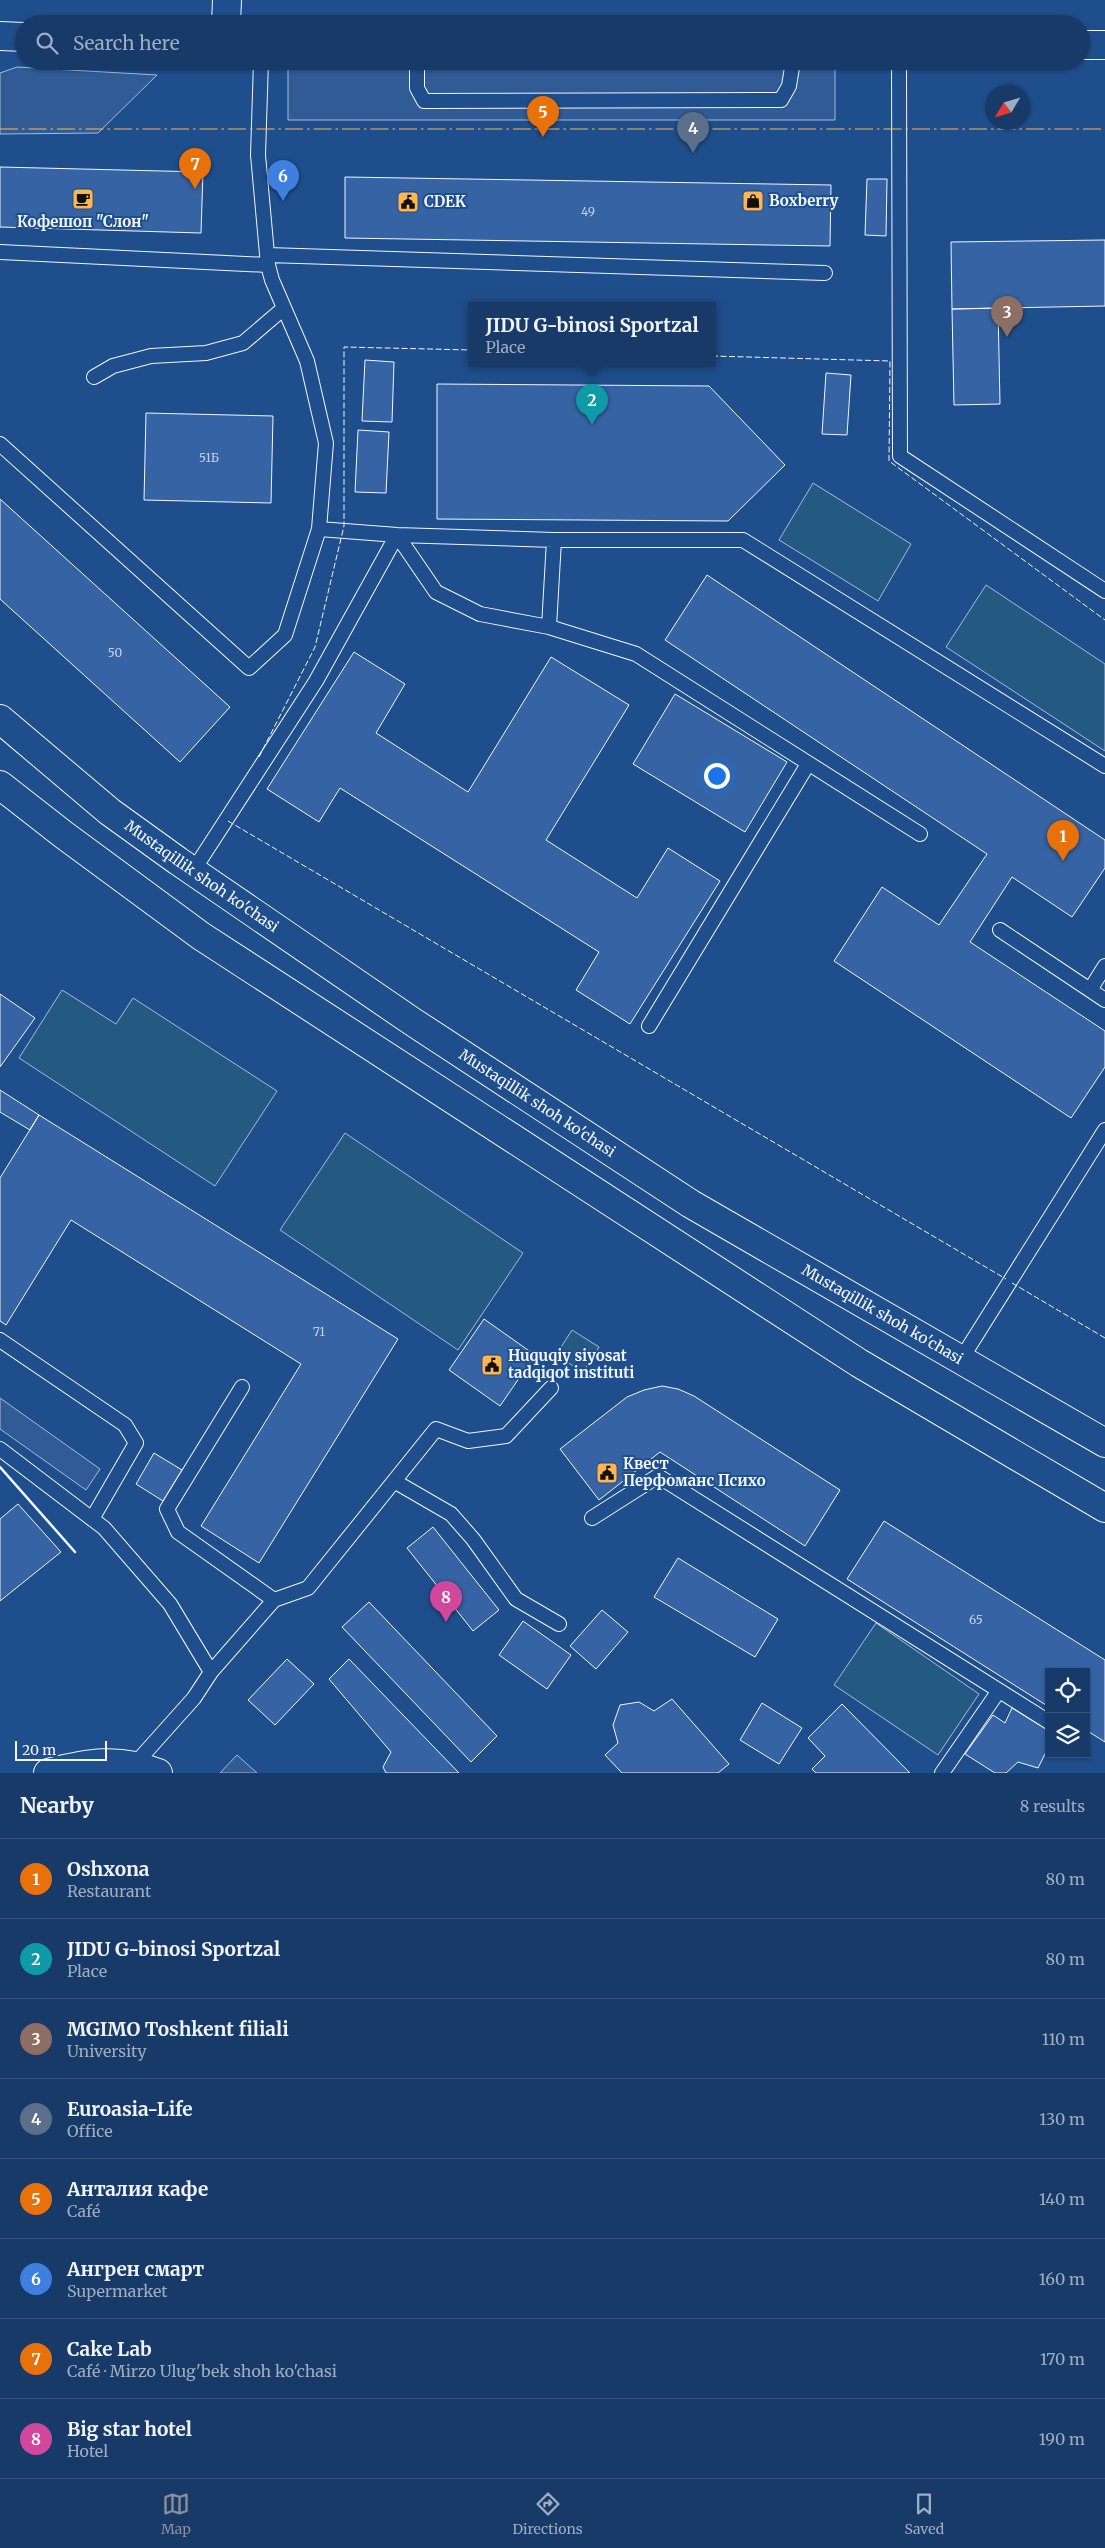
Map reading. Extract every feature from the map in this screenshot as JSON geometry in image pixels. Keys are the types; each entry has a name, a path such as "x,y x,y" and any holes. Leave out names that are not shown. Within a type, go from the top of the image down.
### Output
{"main road":[{"path":"226,15 227,0"},
{"path":"0,36 15,37"},
{"path":"1090,45 1105,45"},
{"name":"Mustaqillik shoh ko'chasi","path":"0,719 110,812 193,872 414,1022 691,1204 1105,1443"},
{"path":"0,785 72,841 201,936 859,1363 1105,1508"},
{"path":"48,1773 114,1762 146,1769"}],"lane":[{"path":"0,444 249,668 285,635 319,529 326,444 307,361 284,308 268,260 258,155 261,70"},
{"path":"417,70 417,88 424,101 781,100 790,86 792,70"},
{"path":"900,70 900,456 1105,591"},
{"path":"0,252 825,273"},
{"path":"94,377 113,366 150,356 206,353 243,344 284,308"},
{"path":"319,529 397,535 554,540 743,540 1105,766"},
{"path":"397,535 436,592 480,614 549,627 636,654 920,834"},
{"path":"193,872 316,681 397,535"},
{"path":"549,627 554,540"},
{"path":"649,1026 808,764"},
{"path":"1000,930 1105,1000"},
{"path":"1090,990 1105,966"},
{"path":"960,1361 1105,1130"},
{"path":"0,1340 126,1425 136,1444 92,1519"},
{"path":"242,1387 167,1509 178,1532 274,1600"},
{"path":"146,1769 211,1672 274,1600 308,1588 436,1429 468,1442 506,1436 551,1388"},
{"path":"0,1449 104,1528 170,1604 211,1672"},
{"path":"592,1518 658,1476 998,1692 1045,1720"},
{"path":"394,1481 451,1514 473,1539 516,1599 559,1624"},
{"path":"942,1773 998,1692"}],"shaded area":[{"path":"15,68 15,70 70,70 157,75 98,133 0,134 0,73"},
{"path":"288,70 835,70 835,120 288,120"},
{"path":"813,483 911,544 878,601 779,540"},
{"path":"986,585 1105,664 1105,751 946,647"},
{"path":"62,990 116,1024 133,998 277,1091 215,1186 19,1058"},
{"path":"345,1133 523,1253 458,1350 280,1230"},
{"path":"572,1330 599,1347 583,1372 556,1355"},
{"path":"0,1398 100,1469 86,1490 0,1429"},
{"path":"876,1623 979,1694 938,1755 834,1685"},
{"path":"237,1755 257,1773 220,1773"}],"building":[{"path":"0,167 203,172 201,233 0,227"},
{"path":"345,177 831,185 830,246 345,238"},
{"path":"867,179 887,179 886,236 865,235"},
{"path":"1105,240 1105,306 952,309 951,242"},
{"path":"998,308 1000,404 954,405 952,309"},
{"path":"365,360 394,362 392,422 362,421"},
{"path":"826,373 851,375 847,435 822,434"},
{"path":"437,384 709,386 785,465 728,521 437,519"},
{"path":"146,413 273,416 271,503 144,500"},
{"path":"358,430 389,432 386,493 355,492"},
{"path":"0,499 230,707 180,762 0,599"},
{"path":"707,575 1105,840 1105,868 1072,917 1012,877 970,942 1105,1031 1105,1067 1071,1118 834,961 882,887 939,925 987,854 665,640"},
{"path":"354,652 405,684 376,733 468,792 551,657 629,705 546,840 637,898 668,848 720,881 630,1024 576,990 599,952 340,788 319,822 267,789"},
{"path":"675,694 787,762 745,832 633,764"},
{"path":"0,994 35,1018 0,1067"},
{"path":"0,1090 39,1115 30,1130 0,1112"},
{"path":"39,1115 398,1339 259,1563 201,1526 301,1364 71,1220 6,1325 0,1321 0,1178"},
{"path":"484,1319 535,1355 500,1406 449,1370"},
{"path":"662,1386 678,1389 694,1396 840,1490 805,1546 660,1452 599,1500 560,1449 627,1397 644,1390"},
{"path":"154,1453 182,1470 163,1501 136,1484"},
{"path":"18,1504 61,1552 0,1601 0,1519"},
{"path":"884,1521 1105,1660 1105,1742 1090,1733 1090,1668 1045,1668 1045,1704 847,1579"},
{"path":"433,1527 499,1610 473,1631 407,1548"},
{"path":"678,1558 778,1619 755,1657 654,1597"},
{"path":"369,1602 497,1736 471,1762 342,1627"},
{"path":"602,1610 628,1632 596,1669 570,1646"},
{"path":"523,1621 571,1655 547,1689 499,1655"},
{"path":"287,1659 314,1684 275,1725 248,1700"},
{"path":"349,1659 459,1773 386,1773 383,1767 391,1752 329,1679"},
{"path":"672,1699 729,1764 718,1773 622,1773 605,1755 618,1743 613,1725 620,1705 639,1702 654,1711"},
{"path":"762,1703 802,1728 779,1764 740,1740"},
{"path":"842,1704 910,1773 816,1773 812,1769 825,1756 808,1738"},
{"path":"1012,1708 1045,1729 1045,1754 1038,1768 1018,1762 1006,1773 995,1773 965,1754 993,1715 1005,1723"}],"fence":[{"path":"259,757 315,647 344,526 344,347 468,350"},
{"path":"716,356 890,361 889,461 1105,620"},
{"path":"228,821 1006,1279"},
{"path":"1012,1283 1105,1338"}],"wall":[{"path":"0,1467 75,1552"}],"power":[{"path":"0,129 1105,129"}],"place":[{"name":"Анталия кафе","path":"543,137"},
{"name":"Euroasia-Life","path":"693,153"},
{"name":"Cake Lab","path":"195,189"},
{"name":"Кофешоп \"Слон\"","path":"83,199"},
{"name":"Ангрен смарт","path":"283,201"},
{"name":"Boxberry","path":"753,201"},
{"name":"CDEK","path":"408,202"},
{"name":"MGIMO Toshkent filiali","path":"1007,337"},
{"name":"JIDU G-binosi Sportzal","path":"592,425"},
{"name":"Oshxona","path":"1063,861"},
{"name":"Huquqiy siyosat tadqiqot instituti","path":"492,1365"},
{"name":"Квест Перфоманс Психо","path":"607,1473"},
{"name":"Big star hotel","path":"446,1622"}]}
